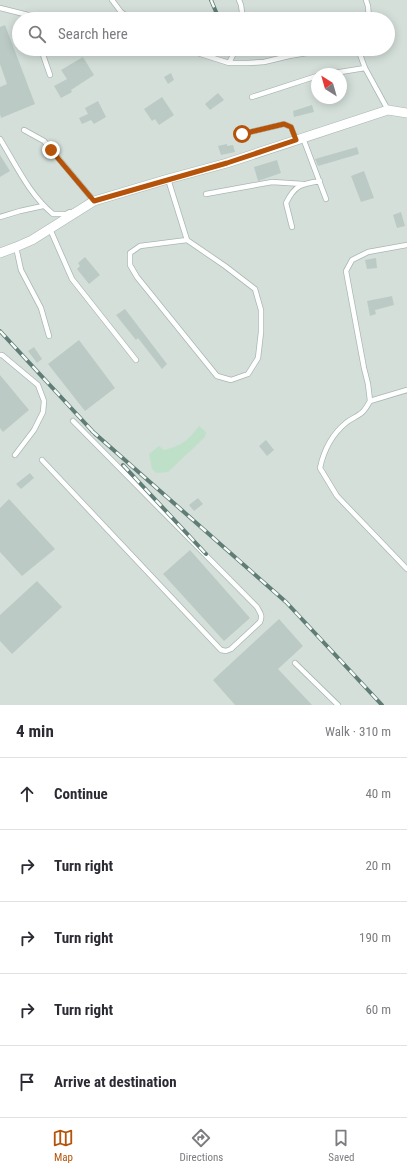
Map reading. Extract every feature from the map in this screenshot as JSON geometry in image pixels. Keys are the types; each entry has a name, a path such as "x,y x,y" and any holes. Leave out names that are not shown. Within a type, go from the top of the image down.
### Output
{"street":[{"path":"0,253 16,247 50,229 94,201 227,163 388,110 407,113"}],"lane":[{"path":"112,0 121,12"},
{"path":"239,0 242,12"},
{"path":"366,0 368,12"},
{"path":"0,8 16,12"},
{"path":"43,56 50,75"},
{"path":"209,56 229,62 264,62 289,56"},
{"path":"229,62 232,56"},
{"path":"361,56 365,68 388,110"},
{"path":"347,71 365,68"},
{"path":"252,97 311,78"},
{"path":"242,134 284,124 291,127 300,139 320,181 326,199"},
{"path":"0,139 35,197 52,214 66,214 94,201 44,142 24,130"},
{"path":"168,179 187,240 255,289 261,310 261,332 258,358 248,374 231,380 217,376 137,277 130,265 130,253 140,246 187,240"},
{"path":"206,194 272,182 303,184 320,181"},
{"path":"292,227 286,203 292,192 303,184"},
{"path":"0,217 43,206"},
{"path":"50,229 72,279 136,360"},
{"path":"370,402 368,384 346,271 352,260 368,252 407,245"},
{"path":"16,247 21,270 41,308 49,336"},
{"path":"0,355 2,355 38,386 44,401 43,412 34,430 15,454"},
{"path":"407,390 370,402 362,413 347,422 327,445 322,456 320,468 337,496 407,569"},
{"path":"42,460 220,650 226,651 232,649 260,622 262,617 256,608 73,421"},
{"path":"295,663 338,705"}],"shaded area":[{"path":"0,0 407,0 407,705 0,705"}],"green space":[{"path":"199,426 206,432 205,437 168,472 156,473 152,469 149,454 159,446 164,450 180,444 188,439"}],"building":[{"path":"5,25 12,43 12,56 17,56 35,104 1,118 0,87 7,84 0,64 0,27"},
{"path":"83,57 94,75 71,90 72,92 61,98 54,86 67,79 61,70"},
{"path":"171,73 174,80 168,84 164,77"},
{"path":"218,93 224,100 210,110 205,104"},
{"path":"162,97 174,115 159,125 155,119 152,121 144,109"},
{"path":"98,101 106,117 94,124 91,120 82,124 79,118 88,114 85,108"},
{"path":"312,105 314,112 294,117 293,111"},
{"path":"227,144 227,146 233,145 235,152 221,155 218,146"},
{"path":"357,147 359,154 318,166 315,159"},
{"path":"0,155 10,171 0,177"},
{"path":"277,160 281,173 258,181 254,167"},
{"path":"364,171 374,198 361,202 351,176"},
{"path":"401,212 405,226 397,228 393,215"},
{"path":"85,257 100,275 89,284 77,269 80,266 78,263"},
{"path":"376,258 377,268 367,269 365,260"},
{"path":"392,296 394,305 375,310 376,314 370,316 367,301"},
{"path":"125,309 167,364 162,369 138,338 136,340 116,315"},
{"path":"79,340 115,388 85,411 48,364"},
{"path":"34,347 42,359 37,363 28,351"},
{"path":"0,375 29,410 3,432 0,428"},
{"path":"266,440 274,450 267,456 259,446"},
{"path":"30,473 34,478 21,489 16,484"},
{"path":"198,498 203,504 194,511 189,505"},
{"path":"9,499 55,549 22,576 0,552 0,508"},
{"path":"190,550 250,618 224,641 163,574"},
{"path":"37,581 62,607 12,654 0,641 0,615"},
{"path":"279,619 303,646 278,669 312,705 235,705 213,680"}],"railway":[{"path":"211,0 216,12"},
{"path":"0,331 96,435"},
{"path":"92,431 286,602 382,705"},
{"path":"123,465 206,554"}],"route":[{"path":"51,150 94,201 227,163 296,140 291,127 284,124 242,134"}]}
